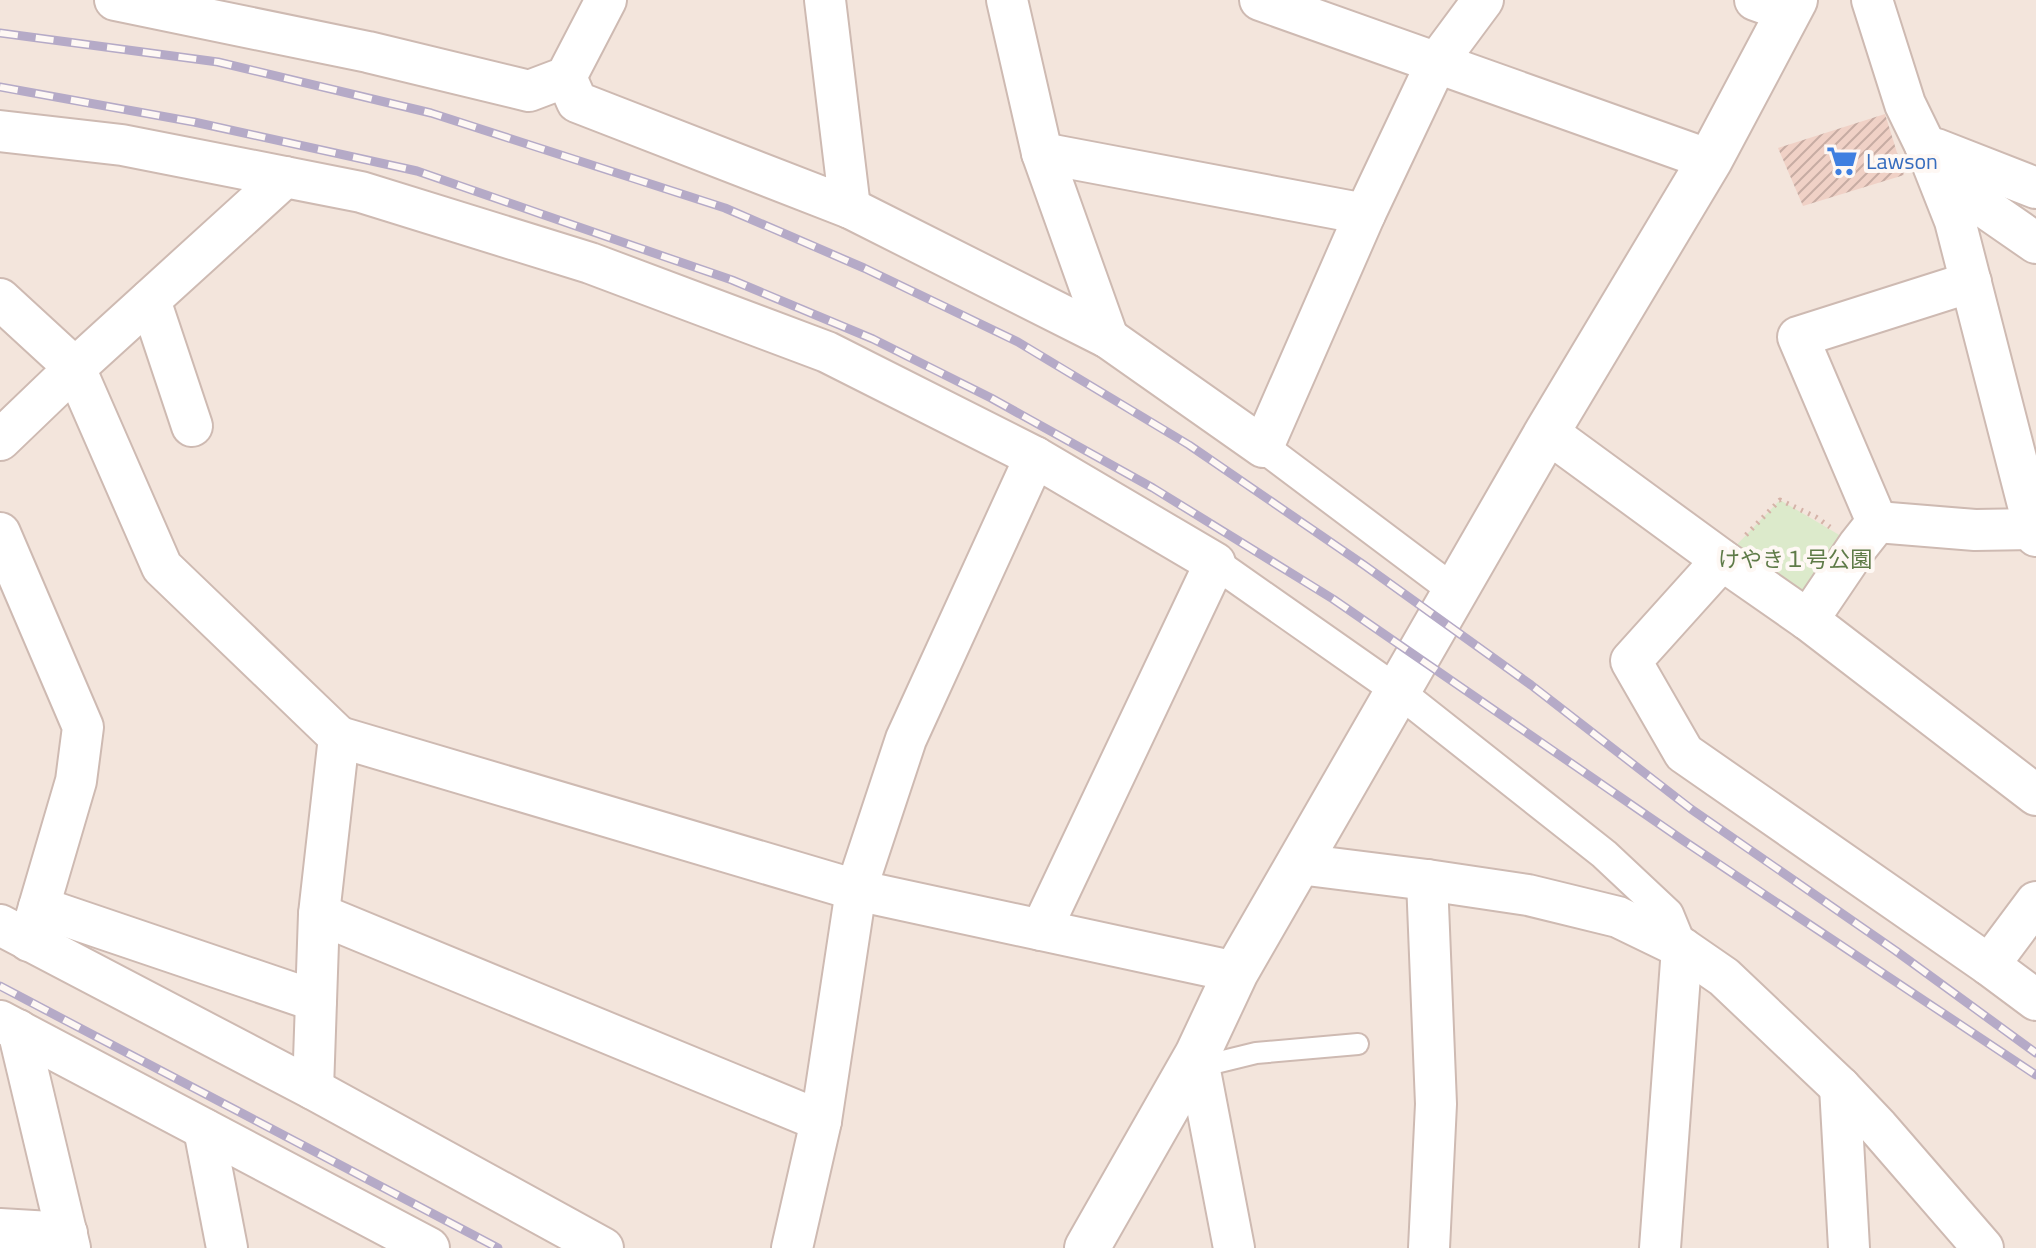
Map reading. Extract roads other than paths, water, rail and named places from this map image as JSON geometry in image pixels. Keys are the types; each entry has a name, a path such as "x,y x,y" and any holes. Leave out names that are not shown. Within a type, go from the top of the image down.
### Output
{"street":[{"path":"115,0 368,52 529,91 566,77 606,0"},
{"path":"825,0 850,208"},
{"path":"1007,0 1042,153 1108,338"},
{"path":"1260,0 1710,160"},
{"path":"1263,447 1365,214 1437,62 1483,0"},
{"path":"1867,534 1975,530 2035,532 1955,221 1905,104 1872,0"},
{"path":"1087,1248 1198,1061 1236,972 1547,432 1710,160 1780,4"},
{"path":"566,77 577,102 850,208 1108,338 1263,447 1456,592"},
{"path":"0,131 122,145 361,192 590,263 827,352 1035,457 1215,563 1399,692 1604,854 1668,914 1682,948 1660,1248"},
{"path":"1925,145 2036,188"},
{"path":"1925,145 1984,207 2036,243"},
{"path":"1042,153 1365,214"},
{"path":"0,440 285,177"},
{"path":"1867,534 1798,337 1971,282"},
{"path":"0,299 75,368 162,567 339,737 856,890 1236,972"},
{"path":"150,300 192,426"},
{"path":"1547,432 1808,620 2036,795"},
{"path":"792,1248 821,1121 856,890 906,739 1035,457"},
{"path":"0,533 83,727 76,781 23,925"},
{"path":"1808,620 1867,534"},
{"path":"1722,560 1631,661 1684,753 2036,1000"},
{"path":"1041,930 1215,563"},
{"path":"313,1089 319,914 339,737"},
{"path":"1299,864 1528,895 1618,917 1682,948 1724,977 1840,1087 1983,1248"},
{"path":"1427,880 1436,1104 1429,1248"},
{"path":"1989,965 2036,902"},
{"path":"319,914 821,1121"},
{"path":"23,925 316,1001"},
{"path":"23,925 603,1248"},
{"path":"9,1026 204,1129 386,1236 429,1248"},
{"path":"0,1229 68,1241 9,1026"},
{"path":"1198,1061 1234,1248"},
{"path":"1840,1087 1849,1248"},
{"path":"204,1129 227,1248"}],"lane":[{"path":"1198,1061 1358,1044"}],"railway":[{"path":"0,33 218,62 431,113 725,208 864,268 1018,342 1189,445 1364,565 1531,685 1691,809 1896,951 2036,1053"},
{"path":"0,87 194,122 417,171 732,280 873,339 991,398 1153,488 1333,599 1684,841 2036,1075"},
{"path":"0,986 498,1248"}],"place":[{"name":"Lawson","path":"1842,161"}],"park label":[{"name":"けやき１号公園","path":"1795,559"}]}
